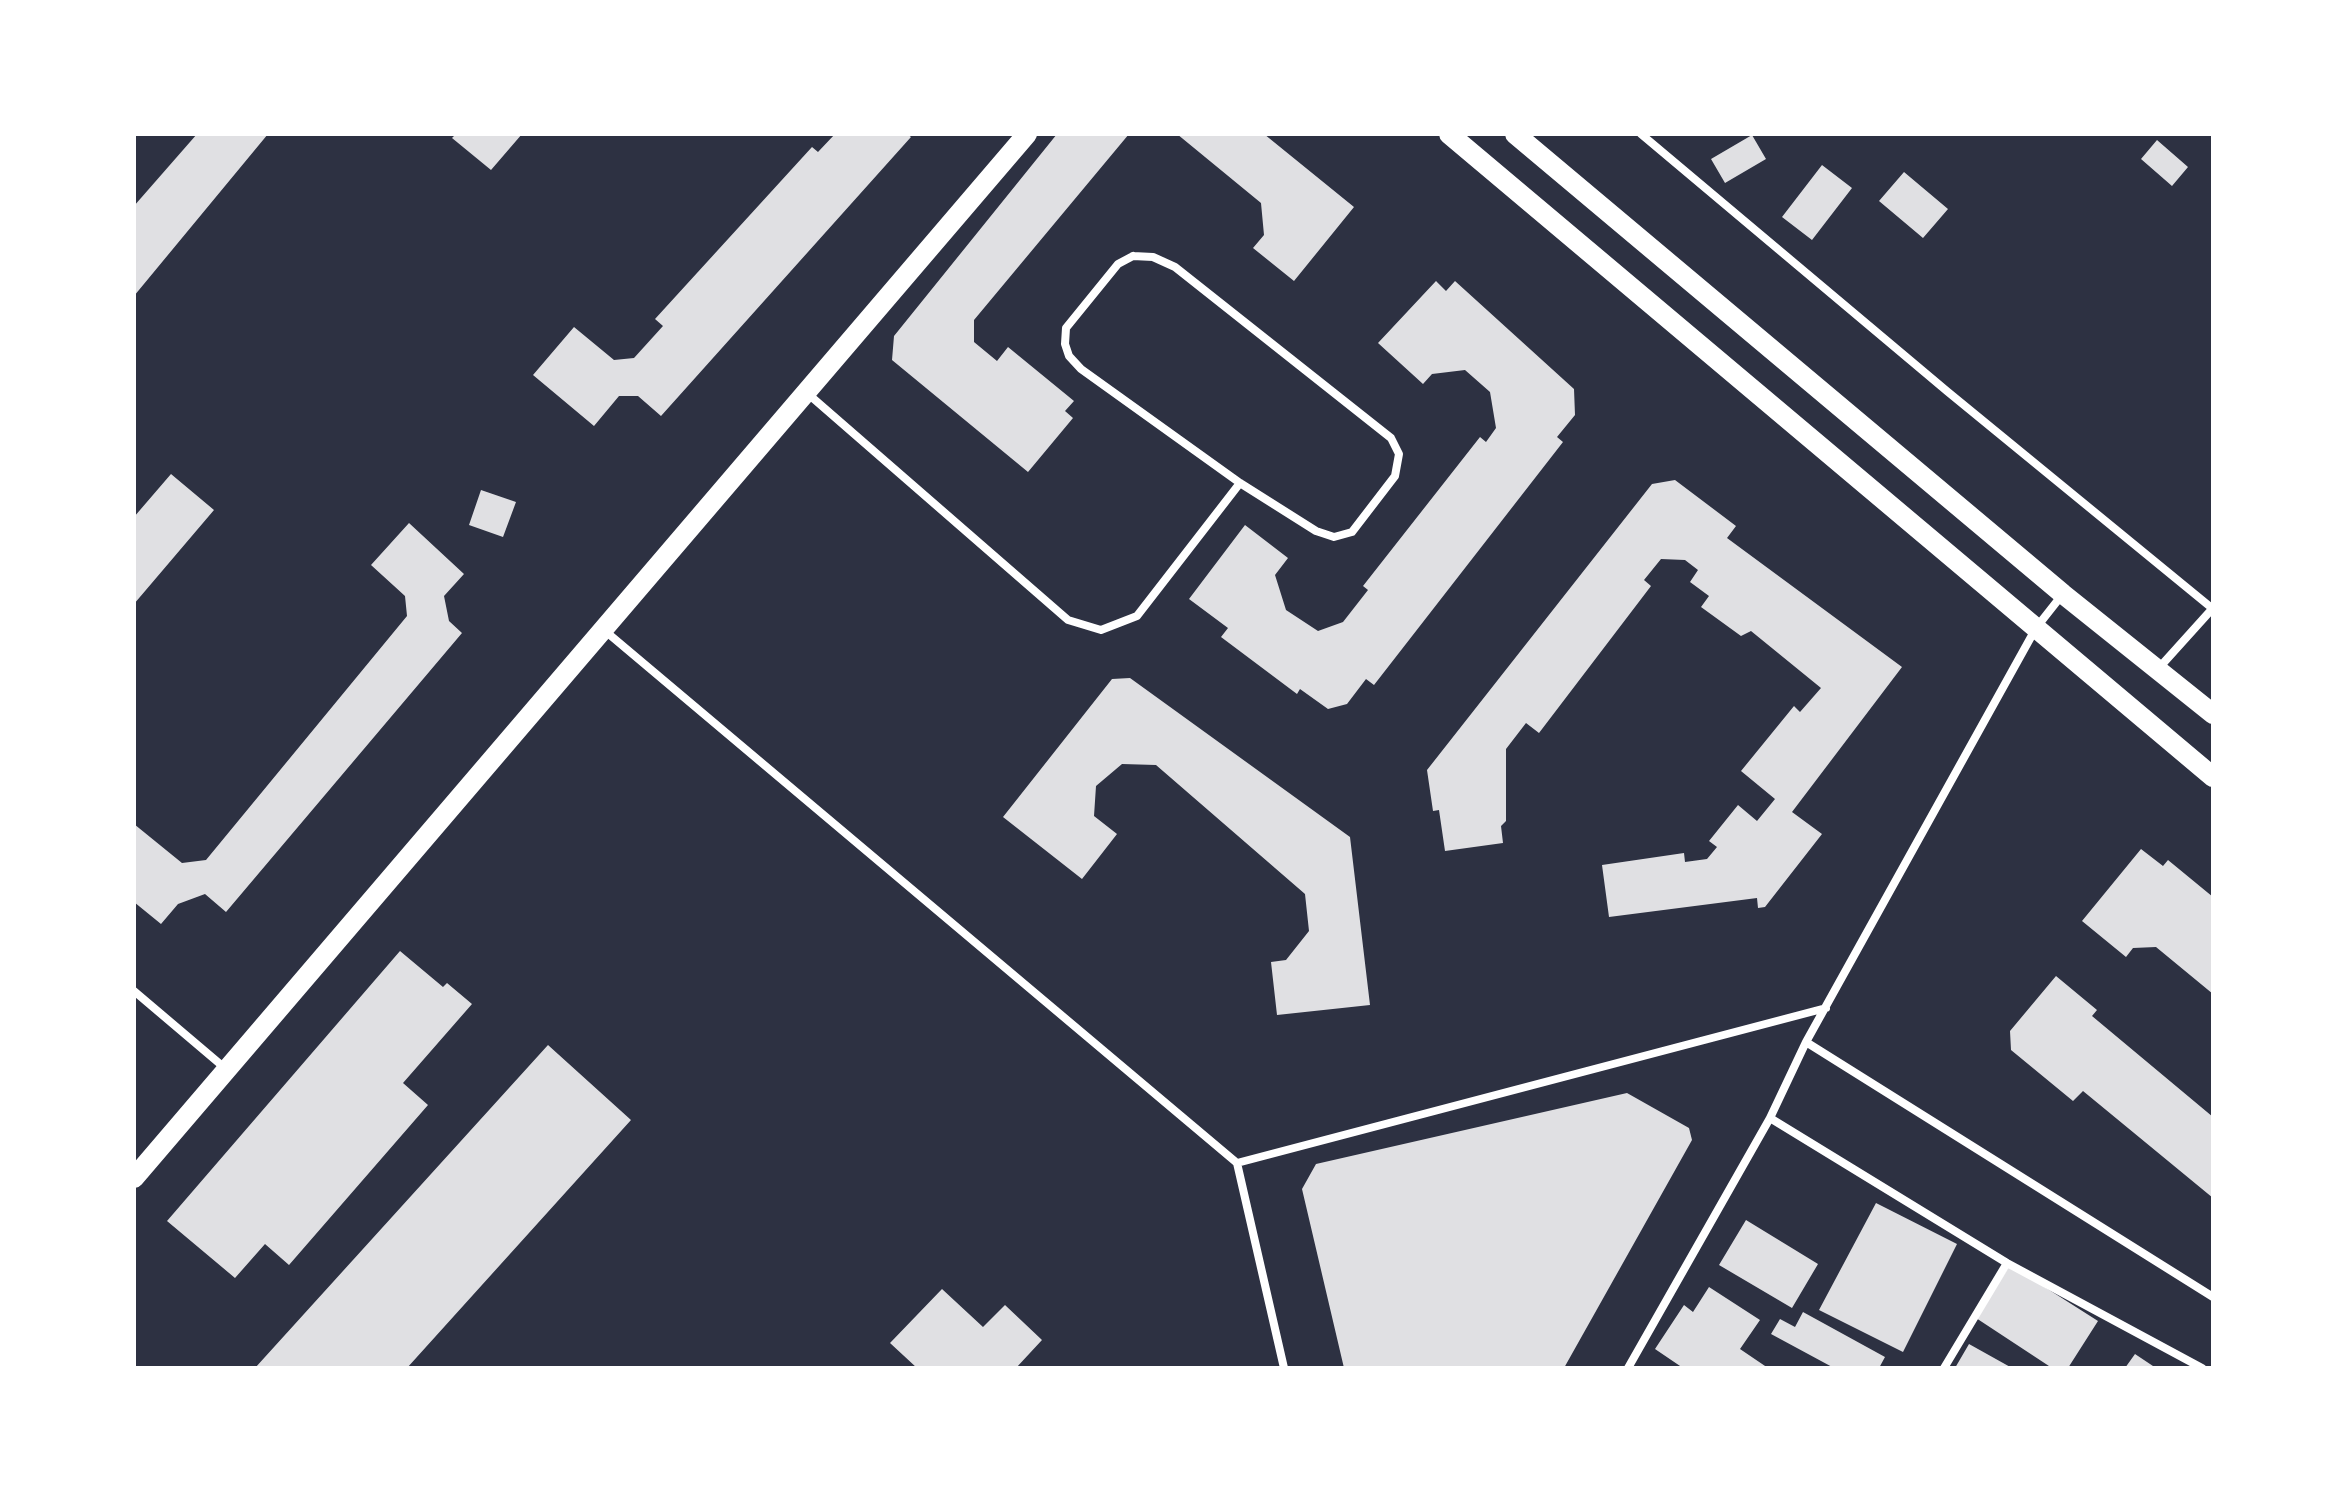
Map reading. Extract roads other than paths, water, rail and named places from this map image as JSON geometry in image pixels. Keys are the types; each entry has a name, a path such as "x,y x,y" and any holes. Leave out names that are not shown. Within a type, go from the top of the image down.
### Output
{"main road":[{"path":"134,1178 1027,134"},
{"path":"1449,134 2213,777"},
{"path":"1515,134 2063,594 2213,714"}],"street":[{"path":"1641,134 2213,609 2157,669"},
{"path":"1133,256 1153,257 1175,267 1391,438 1399,454 1395,476 1352,532 1334,537 1316,531 1240,483 1081,369 1069,356 1065,344 1066,328 1118,264 1133,256"},
{"path":"805,392 1068,620 1101,630 1137,616 1240,483"},
{"path":"1628,1368 1770,1118 1806,1042 2036,628 2063,594"},
{"path":"602,629 1237,1163 1284,1368"},
{"path":"134,991 227,1069"},
{"path":"1237,1163 1826,1008"},
{"path":"1806,1042 2213,1297"},
{"path":"1770,1118 2007,1263 2202,1368"},
{"path":"1944,1368 2007,1263"}]}
